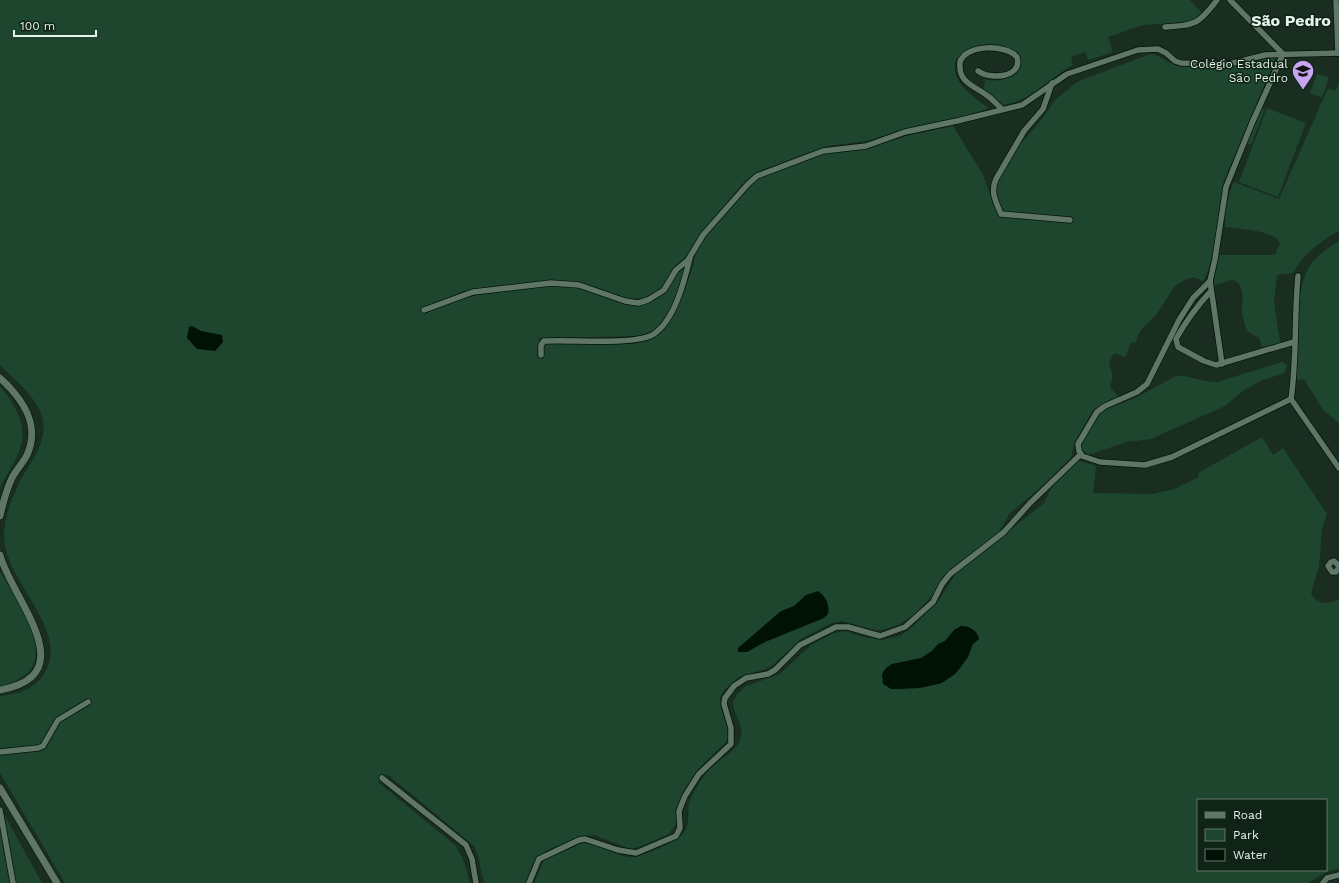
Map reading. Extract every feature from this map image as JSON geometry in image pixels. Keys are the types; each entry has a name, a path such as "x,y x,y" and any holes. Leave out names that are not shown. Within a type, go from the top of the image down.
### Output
{"street":[{"path":"1165,27 1188,25 1196,22 1205,16 1217,0"},
{"path":"1230,0 1283,54"},
{"path":"541,355 541,345 544,341 636,340 654,334 666,321 676,303 691,255 703,235 756,176 823,151 866,146 905,132 957,121 1027,103 1052,82 1067,74 1138,50 1158,49 1166,53 1175,61 1184,63 1229,64 1261,55 1338,53 1336,0"},
{"path":"978,71 985,75 996,77 1009,74 1016,68 1017,57 1010,52 985,49 967,53 960,62 961,74 965,82 986,95 1002,110"},
{"path":"1222,364 1210,281 1215,259 1226,187 1252,123 1283,54"},
{"path":"1052,82 1043,109 1024,131 996,179 993,186 993,195 1001,214 1070,220"},
{"path":"424,310 473,292 551,284 579,285 625,302 643,302 659,294 668,285 676,270 691,255"},
{"path":"1298,276 1294,342 1295,372 1291,399 1339,468"},
{"path":"1210,281 1193,298 1179,320 1147,384 1137,392 1105,406 1097,412 1079,441 1079,449 1081,454 1094,461 1110,464 1145,465 1158,462 1291,399"},
{"path":"1211,291 1190,315 1176,342 1178,347 1212,365 1222,364 1294,342"},
{"path":"0,378 13,390 25,406 32,422 32,431 27,455 12,477 5,494 0,516"},
{"path":"529,883 539,859 579,840 590,840 618,850 636,853 676,836 680,828 679,811 685,796 699,774 731,744 731,728 724,704 725,698 738,682 746,678 768,674 780,665 800,645 836,627 848,626 880,636 902,629 928,608 950,574 1004,532 1030,503 1081,454"},
{"path":"0,555 5,571 36,628 41,648 38,667 30,680 16,687 0,690"},
{"path":"0,752 43,746 58,720 88,702"},
{"path":"382,778 466,845 472,859 476,883"},
{"path":"0,788 57,883"},
{"path":"0,810 13,883"},
{"path":"1323,883 1327,878 1338,875"}],"green space":[{"path":"0,0 1190,0 1203,14 1196,19 1181,24 1140,26 1108,37 1113,52 1088,60 1085,52 1071,57 1073,65 1031,95 1012,103 1001,105 984,90 985,79 995,81 1008,78 1019,69 1020,59 1008,49 966,51 956,59 956,75 959,82 970,94 989,108 969,115 899,131 867,141 827,146 761,171 746,180 700,236 689,254 673,269 665,285 649,297 629,299 589,285 575,282 542,282 464,291 421,309 423,314 469,297 556,286 572,286 582,288 619,302 629,305 638,305 648,303 661,296 686,265 681,286 672,308 659,326 651,332 641,336 539,338 539,356 543,344 635,342 651,340 661,333 681,300 693,266 695,255 705,238 756,180 764,176 823,154 871,147 910,135 953,126 982,173 991,197 996,196 997,180 1020,145 1042,119 1055,100 1077,82 1150,54 1154,54 1176,65 1212,68 1236,66 1276,57 1224,181 1215,244 1203,281 1193,277 1184,280 1175,286 1156,315 1140,331 1135,343 1131,342 1125,357 1114,353 1109,363 1113,376 1110,387 1119,397 1093,410 1074,443 1071,458 1038,490 1010,513 999,532 949,571 933,595 915,614 898,625 882,630 875,630 842,621 832,623 801,639 773,665 766,669 739,677 724,690 720,697 720,703 726,724 728,735 727,741 698,769 682,794 676,809 676,824 669,834 631,849 594,835 582,836 550,849 538,856 533,863 525,883 485,883 476,850 473,845 387,774 378,782 456,846 463,859 470,883 65,883 0,773 0,696 25,690 35,684 44,674 50,657 49,640 43,623 14,570 7,552 4,535 5,522 11,502 19,483 38,450 43,432 43,423 41,413 34,400 0,365"},
{"path":"1317,74 1329,77 1322,98 1310,93"},
{"path":"1339,82 1339,231 1307,254 1293,273 1277,275 1274,302 1280,343 1262,347 1259,338 1247,331 1242,315 1242,293 1239,284 1236,281 1231,280 1213,286 1211,280 1220,255 1275,255 1280,243 1271,235 1225,227 1228,199 1234,182 1279,199 1328,88 1335,91"},
{"path":"1260,107 1265,109 1251,145 1246,143"},
{"path":"1267,108 1306,123 1278,197 1239,182"},
{"path":"1339,241 1339,423 1323,410 1304,379 1296,380 1297,322 1304,278 1315,259"},
{"path":"1282,362 1287,365 1285,373 1263,380 1244,390 1225,406 1151,439 1127,442 1088,455 1082,449 1082,442 1091,426 1104,410 1137,397 1176,376 1217,382"},
{"path":"0,387 14,407 21,421 23,431 20,450 0,488"},
{"path":"1262,437 1273,455 1283,448 1327,514 1322,529 1319,567 1311,593 1316,600 1320,602 1327,603 1339,600 1339,868 1327,872 1308,883 534,883 544,860 583,843 596,844 621,855 635,857 660,848 682,835 688,823 690,800 699,784 714,765 732,751 741,737 742,733 740,724 733,706 733,702 737,694 746,686 780,674 811,645 833,633 845,631 863,637 881,640 900,636 909,630 936,604 957,572 1044,503 1052,487 1076,460 1096,466 1093,493 1152,494 1174,489 1199,477 1198,473"},
{"path":"0,571 19,602 27,619 34,636 36,653 32,667 21,678 0,686"},
{"path":"0,807 42,883 0,883"}],"water":[{"path":"192,326 201,331 222,335 223,342 215,351 197,349 187,338 189,327"},
{"path":"818,591 825,598 828,605 828,614 824,618 765,642 747,652 738,652 738,648 781,611 794,606 806,595"},
{"path":"961,626 973,629 977,633 979,639 973,644 968,657 955,674 942,683 920,688 891,689 883,684 882,674 886,668 892,664 921,658 932,651 938,644 945,641 954,630"}],"place":[{"name":"Colégio Estadual São Pedro","path":"1303,90"}],"district":[{"name":"São Pedro","path":"1291,20"}]}
